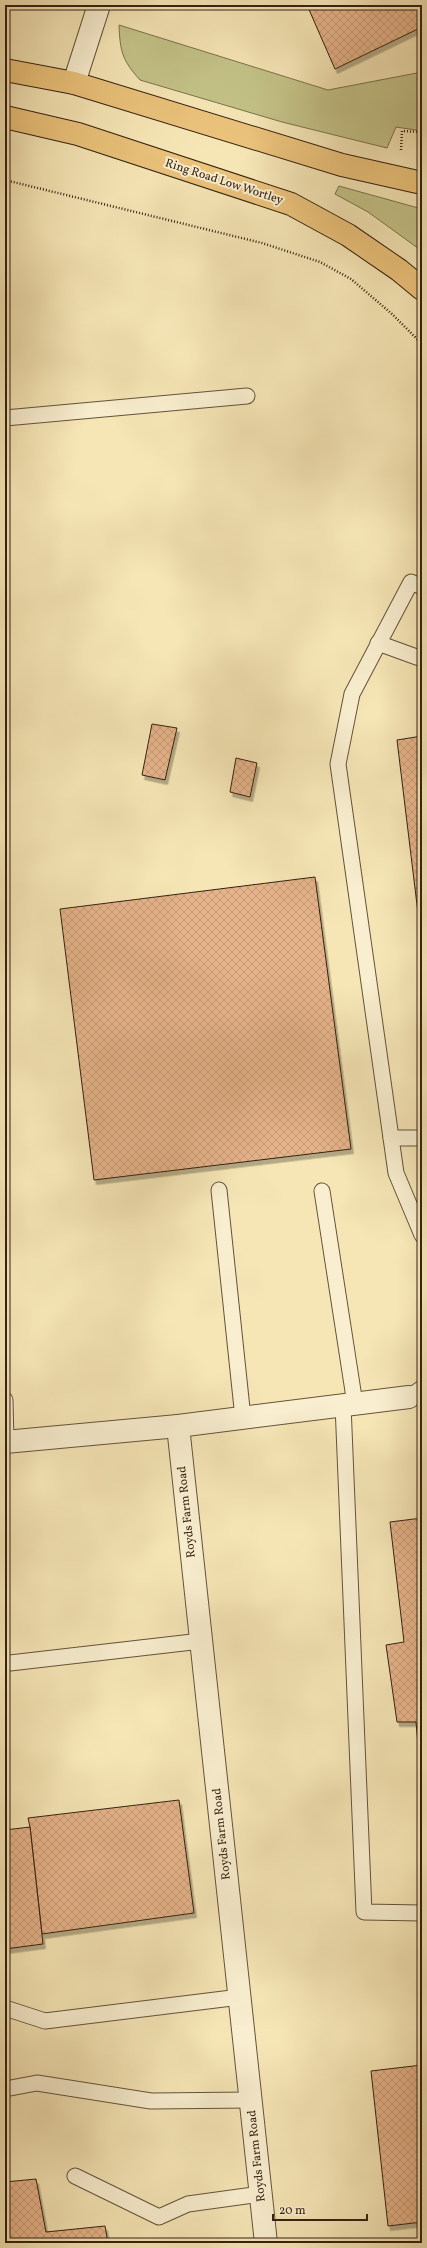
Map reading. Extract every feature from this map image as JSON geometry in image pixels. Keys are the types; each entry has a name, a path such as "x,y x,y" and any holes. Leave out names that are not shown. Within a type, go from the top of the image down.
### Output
{"highway":[{"path":"5,70 74,83 342,165 422,183"},
{"name":"Ring Road Low Wortley","path":"5,118 78,134 291,204 348,235 399,270 422,289"}],"street":[{"path":"74,83 99,5"},
{"path":"5,1442 178,1426 349,1405 415,1393"},
{"name":"Royds Farm Road","path":"178,1426 266,2243"}],"lane":[{"path":"5,418 247,396"},
{"path":"422,588 411,582 352,694 338,764 396,1173 422,1235"},
{"path":"378,643 422,659"},
{"path":"391,1138 422,1138"},
{"path":"219,1190 243,1418"},
{"path":"322,1191 349,1405 364,1912 422,1912"},
{"path":"5,1400 5,1442"},
{"path":"10,1663 201,1641"},
{"path":"5,2008 45,2021 240,1997"},
{"path":"5,2089 37,2083 151,2101 251,2100"},
{"path":"75,2176 159,2217 188,2204 261,2194"}],"path":[{"path":"395,178 401,154 402,131 422,132"},
{"path":"5,180 262,243 320,262 351,279 392,314 422,344"}],"shaded area":[{"path":"119,25 328,90 422,72 422,131 396,127 387,148 282,122 140,80 129,67 123,55 120,42"},
{"path":"339,186 422,209 422,251 368,212 335,194"}],"building":[{"path":"307,5 422,5 422,27 335,69"},
{"path":"152,724 177,728 165,780 142,775"},
{"path":"422,736 422,946 397,740"},
{"path":"236,758 257,763 250,797 230,792"},
{"path":"315,877 351,1149 94,1180 60,909"},
{"path":"422,1518 422,1787 416,1722 397,1722 386,1645 404,1642 390,1522"},
{"path":"179,1800 194,1913 42,1934 28,1818"},
{"path":"30,1827 43,1944 5,1949 5,1830"},
{"path":"422,2065 422,2222 388,2226 371,2071"},
{"path":"36,2179 46,2232 105,2226 108,2243 5,2243 5,2182"}]}
